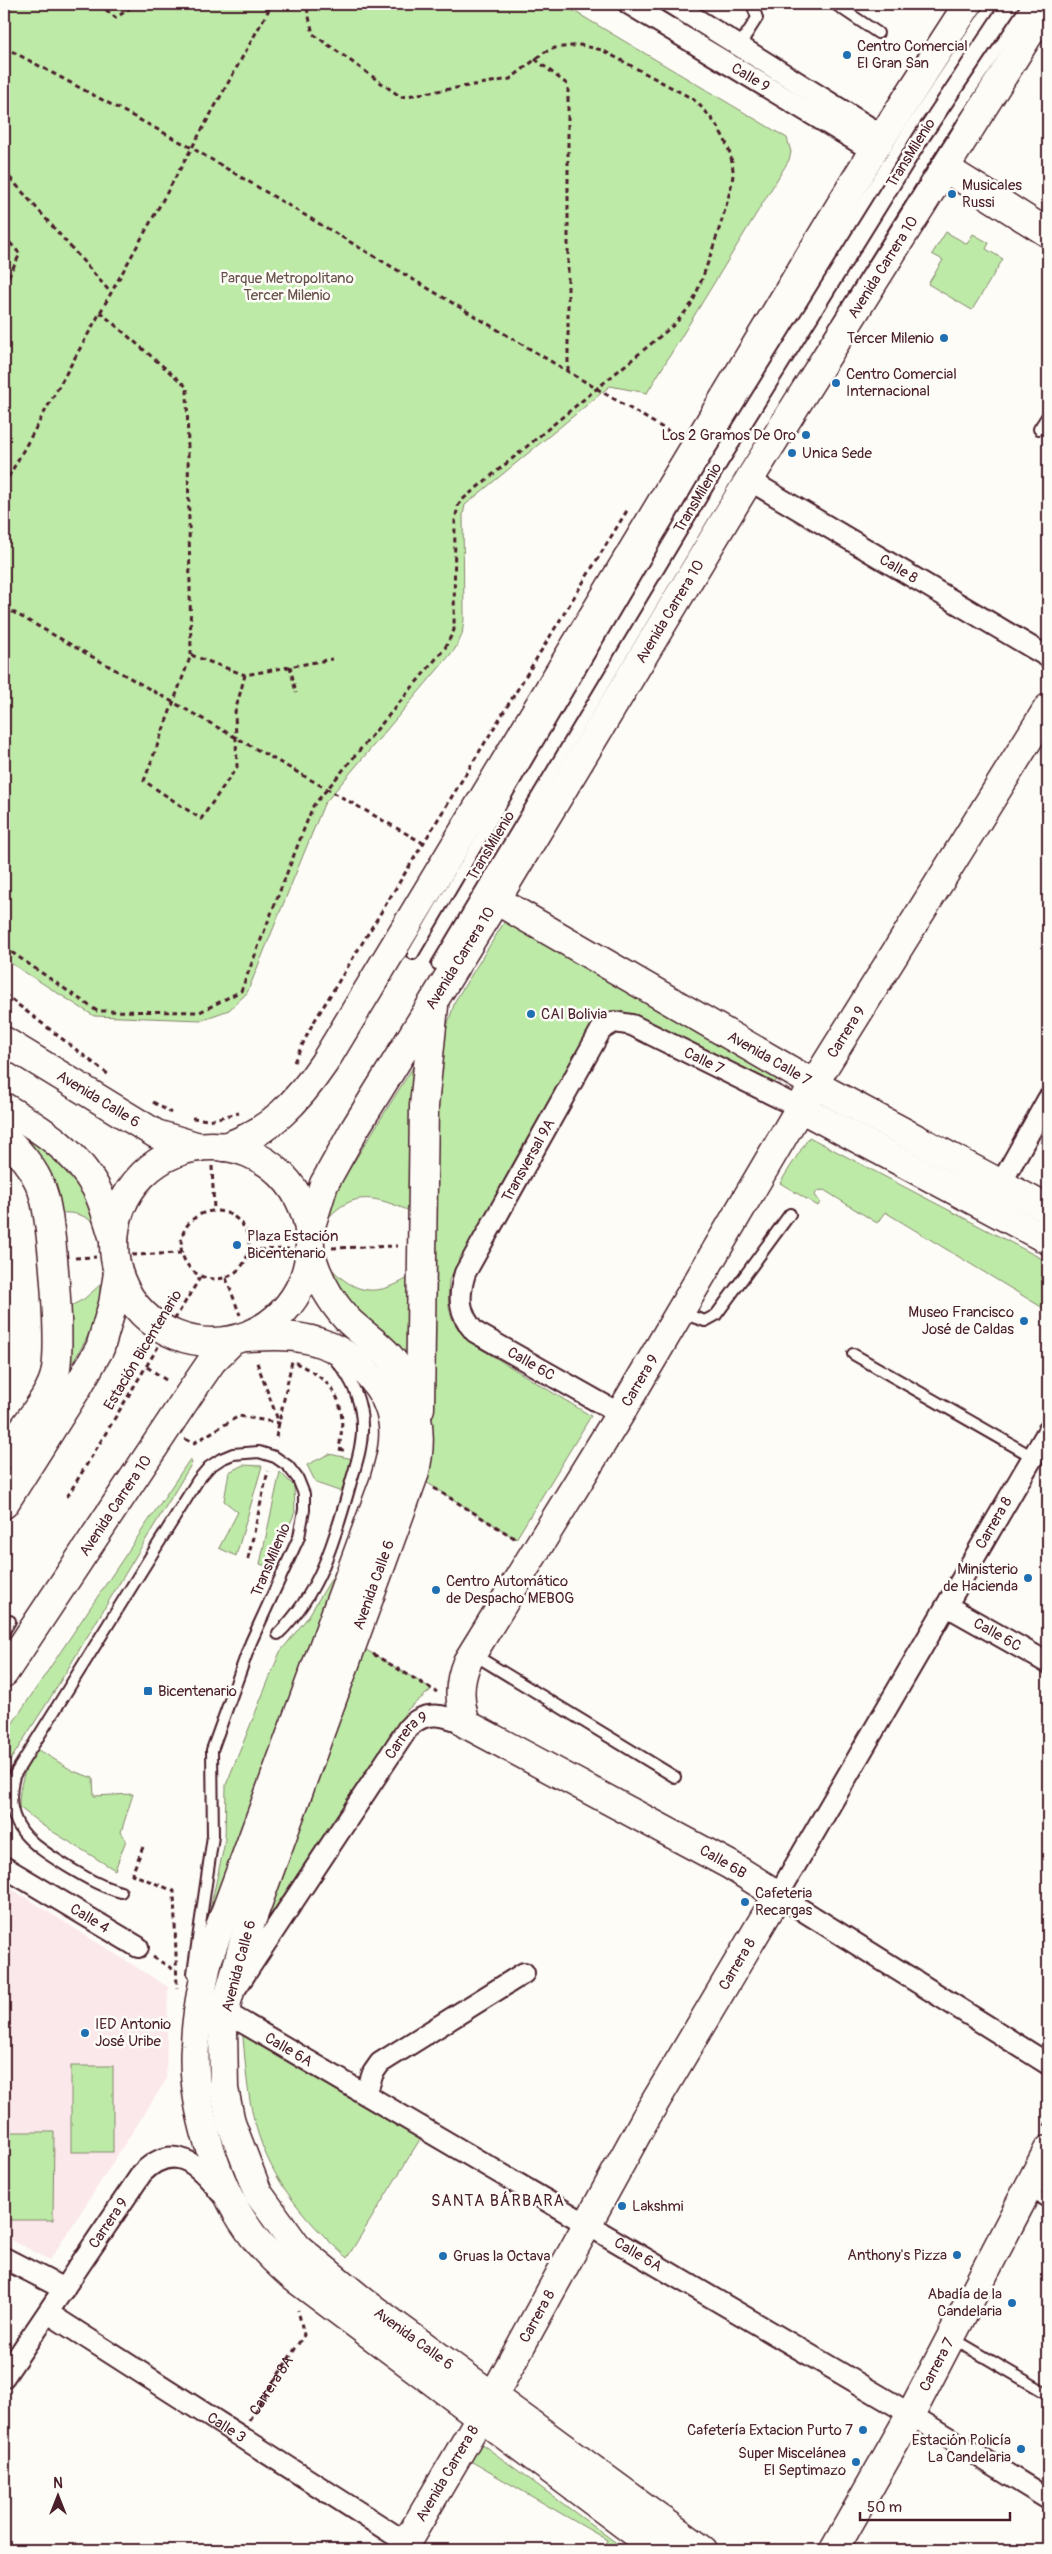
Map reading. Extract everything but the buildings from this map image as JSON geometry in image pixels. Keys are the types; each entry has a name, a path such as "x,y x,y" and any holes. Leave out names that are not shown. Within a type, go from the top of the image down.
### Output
{"main road":[{"path":"4,1504 76,1390 100,1348 113,1304 121,1256 120,1211 133,1185 146,1171 162,1160 180,1152 212,1153 238,1143 259,1131 284,1112 307,1088 324,1063 878,144 968,4"},
{"name":"Avenida Carrera 10","path":"4,1673 201,1377 247,1345 286,1309 301,1288 318,1200 334,1165 749,480 809,395 945,168 1013,73 1048,4"},
{"path":"945,168 1048,233"},
{"name":"Carrera 9","path":"463,1715 459,1691 461,1677 472,1654 620,1414 800,1108 819,1086 1048,708"},
{"name":"Avenida Calle 7","path":"496,900 819,1086 1048,1210"},
{"path":"420,1432 424,1106 436,995"},
{"name":"Avenida Calle 6","path":"4,1041 156,1134 212,1153 252,1155 282,1174 295,1190 304,1210 310,1245 324,1286 347,1319 389,1356 400,1372 412,1396 420,1432 420,1448 414,1475 256,1906 226,2007 222,2057 230,2123 252,2181 267,2208 297,2247 658,2550"},
{"path":"4,1107 39,1129 79,1161 96,1188 121,1256"},
{"name":"Avenida Calle 7","path":"800,1108 1048,1240"},
{"path":"4,1137 26,1160 44,1195 48,1216 57,1336 54,1378 4,1455"},
{"name":"Avenida Calle 6","path":"121,1256 127,1294 142,1313 168,1331 183,1338 207,1343 247,1345 278,1335 318,1342 339,1351 359,1365 376,1384 388,1404 393,1425 392,1454 325,1644 215,1936 203,1982 195,2046 199,2096 206,2131 223,2179 239,2215 260,2245 292,2276 702,2550"},
{"name":"Calle 6B","path":"463,1715 778,1894"},
{"name":"Carrera 8","path":"486,2407 645,2119 778,1894"},
{"name":"Carrera 7","path":"834,2550 911,2414 950,2336 1038,2197 1048,2150"},
{"name":"Avenida Carrera 8","path":"404,2546 486,2407"}],"street":[{"name":"Calle 9","path":"672,4 739,46 878,144"},
{"name":"Calle 9","path":"639,6 878,144"},
{"name":"Calle 8","path":"749,480 1048,657"},
{"name":"Calle 7","path":"606,1025 614,1022 632,1024 800,1108"},
{"name":"Transversal 9A","path":"460,1300 465,1273 606,1025"},
{"path":"987,1209 1048,1099"},
{"name":"Calle 6C","path":"460,1300 466,1322 475,1332 620,1414"},
{"name":"Carrera 8","path":"778,1894 1048,1431"},
{"name":"Calle 6C","path":"947,1606 1048,1663"},
{"name":"Carrera 9","path":"226,2007 408,1728 416,1720 426,1715 463,1715"},
{"name":"Calle 4","path":"4,1867 138,1947"},
{"name":"Calle 6B","path":"778,1894 1048,2064"},
{"path":"366,2094 373,2073 380,2063 524,1973"},
{"name":"Calle 6A","path":"226,2007 366,2094 911,2414 1048,2499"},
{"name":"Carrera 9","path":"4,2377 142,2174 159,2160 181,2158 193,2162 206,2173 239,2215"},
{"path":"4,2258 64,2289"},
{"name":"Calle 3","path":"48,2313 240,2435 404,2546"}],"lane":[{"path":"739,46 757,18 752,4"},
{"path":"835,4 878,33"},
{"name":"TransMilenio","path":"413,954 698,469 910,128 992,4"},
{"name":"TransMilenio","path":"438,964 733,468 935,143 1028,4"},
{"path":"1039,430 1048,415"},
{"path":"680,1313 705,1321 716,1315 790,1214"},
{"path":"278,1634 293,1618 320,1577 330,1556 358,1460 362,1431 360,1403 350,1379 318,1342"},
{"path":"853,1354 1033,1457"},
{"name":"TransMilenio","path":"121,1892 95,1883 31,1843 20,1829 10,1806 14,1776 198,1480 209,1467 232,1454 259,1452 275,1457 288,1466 298,1479 304,1494 303,1521 287,1566 251,1642 212,1750 213,1836 194,1957 192,2002 195,2046"},
{"path":"4,1631 10,1621"},
{"path":"472,1654 675,1777"},
{"path":"950,2336 1048,2394"}],"path":[{"path":"99,4 116,18 136,4"},
{"path":"4,485 272,4"},
{"path":"4,947 97,1011 200,1012 241,991 313,806 445,648 454,630 455,520 458,506 462,500 675,324 692,301 730,192 733,180 731,158 714,121 693,99 602,50 586,46 556,48 535,58 510,79 401,97 313,34 306,4"},
{"path":"431,4 435,6"},
{"path":"4,47 192,148 673,434"},
{"path":"535,58 568,85 568,372"},
{"path":"4,170 111,293"},
{"path":"4,236 20,254 4,285"},
{"path":"100,312 187,387 191,655 144,782 201,819 236,768 235,712 244,674"},
{"path":"668,442 678,425"},
{"path":"292,1064 312,1025 632,502"},
{"path":"4,608 424,843"},
{"path":"191,655 244,674 332,659"},
{"path":"290,666 296,694"},
{"path":"4,994 114,1078"},
{"path":"146,1098 178,1116"},
{"path":"186,1118 209,1120 245,1110"},
{"path":"212,1153 214,1210"},
{"path":"214,1210 224,1212 239,1220 247,1232 250,1250 242,1267 226,1278 210,1279 191,1270 181,1253 182,1236 186,1226 195,1217 214,1210"},
{"path":"250,1250 310,1245 422,1245"},
{"path":"121,1256 181,1253"},
{"name":"Estación Bicentenario","path":"67,1497 201,1276"},
{"path":"226,1278 247,1345 278,1423"},
{"path":"276,1437 292,1361 314,1371 336,1397 342,1409 343,1426 339,1449 348,1452 349,1443"},
{"path":"185,1438 194,1443 238,1416 278,1423"},
{"path":"180,1446 190,1430"},
{"path":"248,1559 268,1470"},
{"path":"414,1475 536,1551"},
{"path":"352,1642 463,1715"},
{"path":"143,1847 132,1874 174,1891 177,1998"},
{"path":"138,1947 176,1971"},
{"name":"Carrera 8A","path":"240,2435 304,2335 297,2302"}],"shaded area":[{"name":"IED Antonio José Uribe","path":"4,1884 168,1987 166,2080 50,2260 4,2236"}],"green space":[{"name":"Parque Metropolitano Tercer Milenio","path":"4,4 562,4 787,138 791,152 789,160 647,393 610,386 465,505 463,515 464,619 462,635 455,649 324,804 247,993 229,1010 201,1020 94,1016 4,959"},
{"path":"946,232 967,244 973,234 989,243 986,249 1003,259 972,310 928,284 943,260 932,254"},
{"path":"505,921 779,1076 773,1086 608,1016 599,1019 590,1027 449,1280 449,1309 454,1323 465,1337 473,1344 591,1416 516,1539 426,1482 430,1430 436,1086 446,1030 455,1001"},
{"path":"418,1059 415,1213 381,1201 360,1199 350,1201 330,1216 337,1189"},
{"path":"17,1132 48,1151 70,1169 85,1193 98,1227 80,1215 59,1213"},
{"path":"809,1137 1048,1262 1048,1311 885,1212 877,1223 824,1190 817,1191 815,1195 820,1202 818,1206 780,1183"},
{"path":"329,1266 349,1283 358,1288 368,1290 389,1287 413,1275 411,1369 348,1305"},
{"path":"100,1285 100,1297 95,1319 86,1340 68,1370 65,1309 84,1299"},
{"path":"329,1454 358,1460 348,1494 316,1483 307,1465"},
{"path":"190,1459 192,1463 49,1700 4,1770 4,1736"},
{"path":"243,1465 262,1466 236,1556 219,1548 238,1512 224,1501 229,1472"},
{"path":"280,1472 294,1486 295,1512 271,1568 260,1564"},
{"path":"344,1558 205,1932 225,1842 226,1785 280,1652 308,1617"},
{"path":"363,1648 432,1689 408,1709 267,1920"},
{"path":"36,1748 73,1771 93,1778 94,1796 133,1794 121,1832 126,1840 115,1870 42,1825 19,1807 23,1776"},
{"path":"242,2028 422,2136 347,2258 314,2226 300,2209 287,2192 266,2155 258,2134 250,2101"},
{"path":"71,2066 113,2066 113,2152 71,2152"},
{"path":"9,2132 54,2132 53,2220 8,2220"},
{"path":"479,2442 626,2550 602,2550 607,2540 467,2459"}],"place":[{"name":"Centro Comercial El Gran San","path":"847,55"},
{"name":"Musicales Russi","path":"952,194"},
{"name":"Tercer Milenio","path":"944,338"},
{"name":"Centro Comercial Internacional","path":"836,383"},
{"name":"Los 2 Gramos De Oro","path":"806,435"},
{"name":"Unica Sede","path":"792,453"},
{"name":"CAI Bolivia","path":"531,1014"},
{"name":"Plaza Estación Bicentenario","path":"237,1245"},
{"name":"Museo Francisco José de Caldas","path":"1024,1321"},
{"name":"Ministerio de Hacienda","path":"1028,1578"},
{"name":"Centro Automático de Despacho MEBOG","path":"436,1590"},
{"name":"Bicentenario","path":"148,1691"},
{"name":"Cafeteria Recargas","path":"745,1902"},
{"name":"IED Antonio José Uribe","path":"85,2033"},
{"name":"Lakshmi","path":"622,2206"},
{"name":"Anthony's Pizza","path":"957,2255"},
{"name":"Gruas la Octava","path":"443,2256"},
{"name":"Abadía de la Candelaria","path":"1012,2303"},
{"name":"Cafetería Extacion Purto 7","path":"863,2430"},
{"name":"Estación Policía La Candelaria","path":"1021,2449"},
{"name":"Super Miscelánea El Septimazo","path":"856,2462"}],"district":[{"name":"SANTA BÁRBARA","path":"498,2201"}]}
